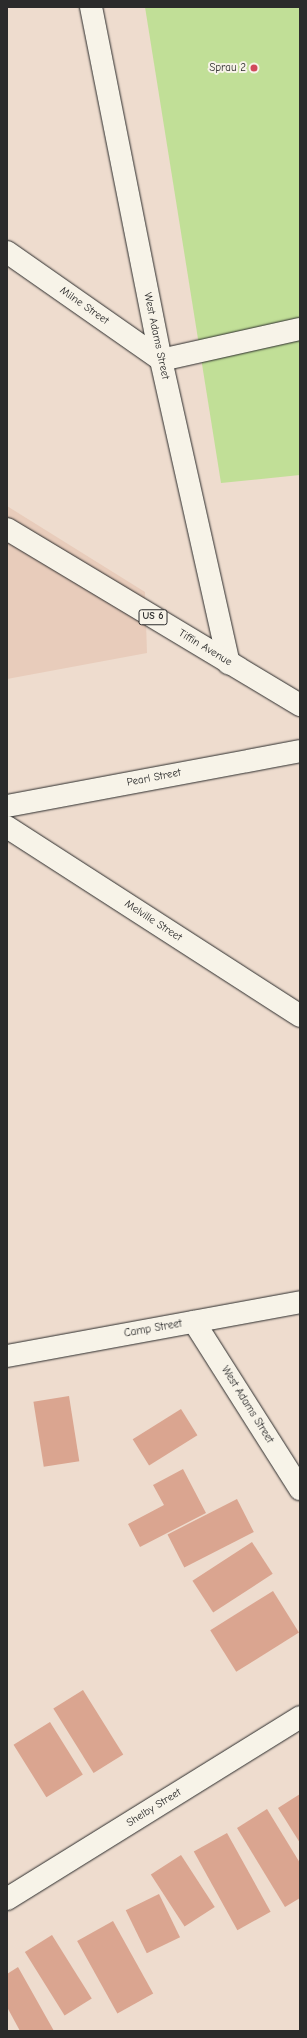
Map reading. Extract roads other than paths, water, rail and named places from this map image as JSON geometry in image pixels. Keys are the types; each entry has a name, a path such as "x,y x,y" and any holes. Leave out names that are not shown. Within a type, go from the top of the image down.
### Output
{"street":[{"name":"West Adams Street","path":"91,7 161,360 229,663"},
{"name":"Milne Street","path":"7,252 161,360"},
{"path":"161,360 300,328"},
{"name":"Tiffin Avenue","path":"7,529 300,705"},
{"name":"Pearl Street","path":"7,806 300,751"},
{"name":"Melville Street","path":"7,827 300,1016"},
{"name":"Camp Street","path":"7,1356 300,1302"},
{"name":"West Adams Street","path":"194,1322 300,1489"},
{"name":"Shelby Street","path":"7,1899 300,1716"}],"place":[{"name":"Sprau 2","path":"254,68"}]}
